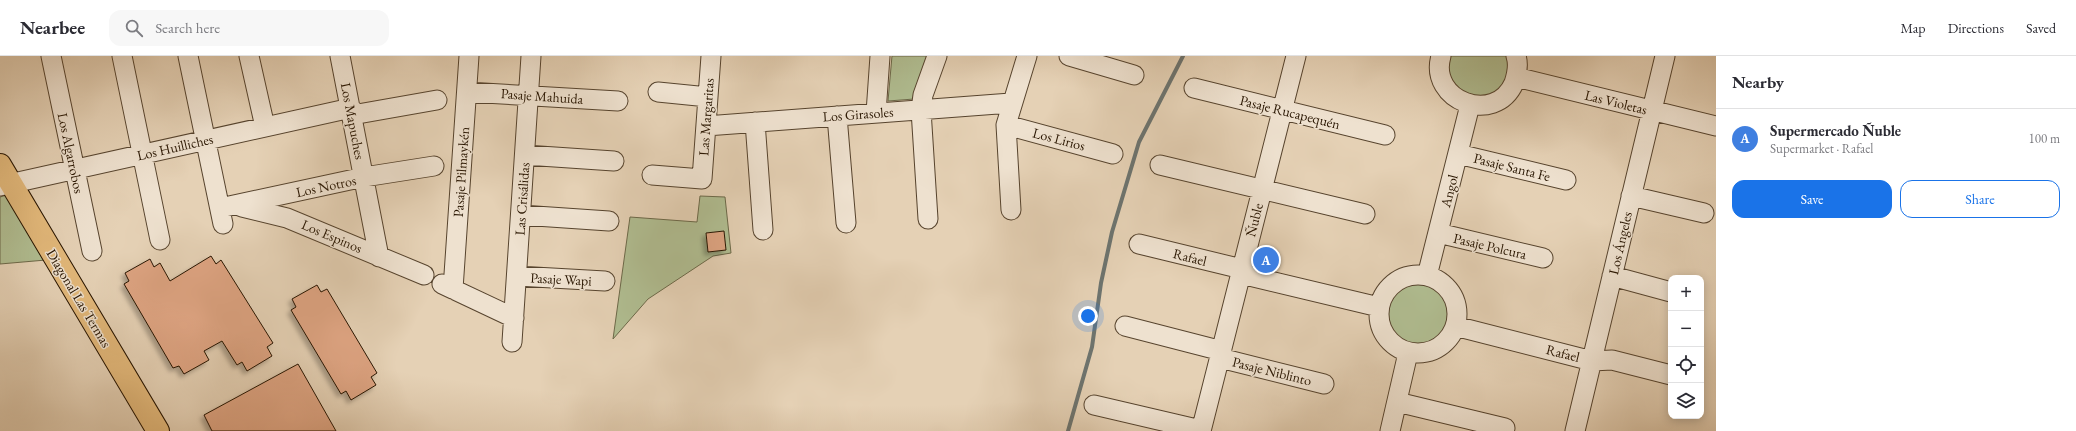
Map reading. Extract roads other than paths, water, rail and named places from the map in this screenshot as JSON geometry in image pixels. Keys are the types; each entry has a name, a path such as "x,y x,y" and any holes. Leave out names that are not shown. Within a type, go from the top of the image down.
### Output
{"main road":[{"name":"Diagonal Las Termas","path":"0,165 5,185 158,431"}],"street":[{"name":"Los Algarrobos","path":"51,56 92,251"},
{"path":"122,56 160,240"},
{"path":"188,56 205,140 226,213"},
{"path":"249,56 265,127"},
{"name":"Los Mapuches","path":"340,56 352,111 379,256"},
{"name":"Pasaje Pilmaykén","path":"439,282 467,92 469,56"},
{"name":"Las Crisálidas","path":"512,342 531,56"},
{"name":"Las Margaritas","path":"652,175 702,179 711,56"},
{"path":"876,113 880,56"},
{"path":"928,219 921,110 923,95 936,56"},
{"path":"1011,210 1006,125 1011,103 1027,56"},
{"path":"1069,56 1134,75"},
{"name":"Ñuble","path":"1201,431 1296,56"},
{"path":"1437,57 1440,76 1448,91 1462,102 1480,106 1498,100 1506,94 1516,77 1518,68 1516,56"},
{"name":"Los Ángeles","path":"1575,431 1665,56"},
{"name":"Las Violetas","path":"1516,77 1716,126"},
{"name":"Pasaje Rucapequén","path":"1194,88 1385,135"},
{"name":"Pasaje Mahuida","path":"467,92 618,101"},
{"path":"658,92 708,97"},
{"name":"Los Huilliches","path":"5,185 265,127 352,111 437,100"},
{"name":"Los Girasoles","path":"706,126 1011,103"},
{"name":"Angol","path":"1427,276 1470,105"},
{"path":"837,116 846,223"},
{"path":"755,122 763,230"},
{"name":"Los Lirios","path":"1006,125 1113,154"},
{"name":"Pasaje Santa Fe","path":"1458,154 1566,180"},
{"path":"525,155 614,161"},
{"path":"1160,165 1365,214"},
{"name":"Los Notros","path":"226,213 364,177 434,166"},
{"path":"1631,196 1704,213"},
{"name":"Los Espinos","path":"226,213 287,218 439,282 514,318"},
{"path":"521,215 609,221"},
{"name":"Pasaje Polcura","path":"1438,233 1543,258"},
{"name":"Rafael","path":"1138,244 1379,307"},
{"name":"Pasaje Wapi","path":"517,276 605,281"},
{"path":"1411,276 1427,276 1441,282 1451,294 1456,308 1455,326 1450,336 1439,347 1426,353 1408,353 1396,347 1384,336 1379,321 1379,307 1385,291 1397,281 1411,276"},
{"path":"1612,276 1668,291"},
{"name":"Pasaje Niblinto","path":"1125,326 1324,384"},
{"name":"Rafael","path":"1455,326 1592,361 1612,360 1668,374"},
{"path":"1390,431 1408,353"},
{"path":"1397,402 1505,428"},
{"path":"1094,405 1201,431"}],"waterway":[{"path":"1068,431 1092,347 1101,283 1112,232 1139,142 1183,56"}],"place":[{"name":"Supermercado Ñuble","path":"1266,260"}]}
